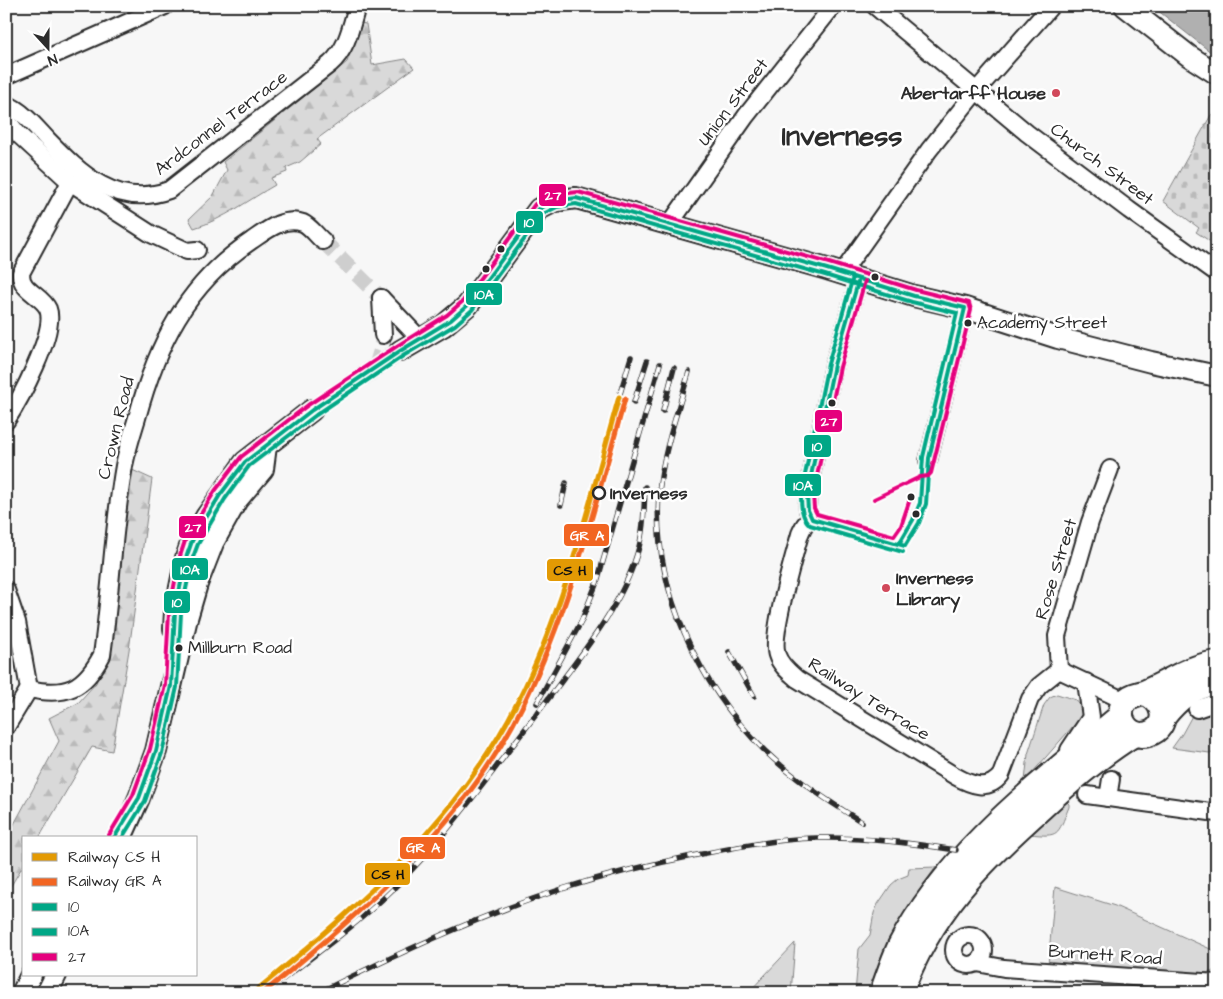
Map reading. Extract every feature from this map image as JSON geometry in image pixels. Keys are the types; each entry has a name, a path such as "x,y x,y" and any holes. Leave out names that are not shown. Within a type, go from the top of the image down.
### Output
{"highway":[{"path":"994,839 1108,750 1131,711 1178,675 1217,663"},
{"path":"1131,711 1147,735 1158,728 1163,717 1177,699 1195,688 1217,682"},
{"path":"882,993 900,947 921,911 994,839 1046,779 1151,695 1160,704 1163,717"},
{"path":"900,993 925,938 952,899 964,869"}],"main road":[{"path":"1125,6 1189,56 1217,74"},
{"path":"400,350 443,326 468,305 539,209 555,201 576,198 851,276 914,296 965,308 1068,340 1151,362 1217,376"},
{"path":"122,836 139,798 156,751 197,584 213,543 237,500 263,469 266,446 312,410"},
{"path":"115,836 139,798"},
{"path":"22,993 30,976"},
{"path":"47,993 56,976"}],"street":[{"path":"6,76 165,6"},
{"name":"Ardconnel Terrace","path":"6,104 13,107 32,122 81,173 101,186 140,197 154,196 169,190 330,64 340,53 348,38 357,6"},
{"name":"Union Street","path":"669,225 746,116 833,6"},
{"name":"Church Street","path":"875,6 1027,133 1217,273"},
{"path":"851,276 908,179 977,90 1051,6"},
{"path":"6,119 20,135 70,182 151,234 187,251 197,250"},
{"path":"6,421 32,375 48,327 48,310 43,302 20,280 21,273 70,182"},
{"name":"Crown Road","path":"29,689 41,691 73,688 81,684 93,671 102,655 124,464 153,364 172,324 192,295 209,275 231,255 276,225 291,222 304,224 322,241"},
{"name":"Railway Terrace","path":"851,276 807,495 808,510 812,519 807,521 800,534 777,633 777,655 787,671 965,782 983,786 998,780 1030,699 1039,686 1059,670"},
{"path":"383,335 384,316 381,298 420,339"},
{"path":"928,461 965,308"},
{"name":"Rose Street","path":"1059,670 1057,636 1090,522 1110,469"},
{"path":"6,590 17,622 29,689 6,727"},
{"path":"1059,670 1086,682 1131,711"},
{"path":"1046,779 1082,733 1091,718 1086,682"},
{"path":"1198,709 1217,702"},
{"path":"1108,798 1111,779"},
{"path":"1087,795 1217,813"},
{"name":"Burnett Road","path":"983,961 1217,983"}],"green space":[{"path":"360,23 366,24 372,65 406,59 414,68 317,139 321,144 300,162 286,168 287,172 271,178 275,185 226,215 194,228 189,219 213,196 227,170 223,162 347,62"},
{"path":"1217,110 1217,246 1196,232 1199,228 1163,201 1211,115"},
{"path":"130,469 152,479 129,650 112,751 92,747 40,836 22,836 22,867 6,894 6,839 59,741 49,718 78,703 96,683 109,646"},
{"path":"1057,694 1076,700 1082,708 1081,717 1025,781 1028,754 1044,705 1050,697"},
{"path":"1217,707 1217,754 1172,748 1194,712"},
{"path":"1064,799 1069,804 1069,807 1062,824 1056,832 1047,835 1029,834"},
{"path":"936,867 898,927 868,993 855,993 859,949 870,935 874,913 878,904 891,885 898,879 908,875 909,868"},
{"path":"1055,887 1115,906 1217,952 1217,970 1199,975 1048,965"},
{"path":"795,943 791,993 748,993"}],"shaded area":[{"path":"1152,6 1217,6 1217,57"}],"tunnel":[{"path":"323,241 381,298"},
{"path":"376,367 382,347 383,335"},
{"path":"312,410 400,351"}],"railway":[{"path":"619,397 631,357"},
{"path":"634,402 647,361"},
{"path":"537,703 581,622 597,582 660,364"},
{"path":"663,411 674,368"},
{"path":"689,372 667,447 659,493 659,528 663,564 672,599 684,632 700,665 719,696 741,725 765,751 799,780 862,822"},
{"path":"561,505 566,483"},
{"path":"265,993 361,918 412,870 469,802 569,672 608,615 629,575 641,537 645,487"},
{"path":"729,652 754,696"},
{"path":"318,993 408,950 500,911 612,874 663,862 756,844 817,838 887,841 956,850"}],"transit line":[{"name":"27","path":"109,835 133,795 150,749 165,685 169,612 180,556 186,538 215,491 241,457 308,405 447,315 463,301 535,204 553,195 578,192 829,263 916,290 969,303 971,310 931,473 874,499"},
{"name":"10","path":"115,836 139,798 156,751 171,686 175,612 186,558 192,541 220,495 245,462 312,410 400,351 451,320 468,305 539,209 555,201 576,198 827,269 914,296 965,308 929,458 926,504 919,523 905,546"},
{"name":"10A","path":"123,836 145,801 162,753 177,687 181,613 192,560 198,544 225,499 249,466 316,415 403,356 455,325 472,310 543,214 557,207 576,204 825,275 912,302 957,313 923,457 920,503 913,520 900,542"},
{"name":"10A","path":"853,277 828,364 801,494 802,511 810,525 903,552"},
{"name":"10","path":"859,279 834,365 807,495 808,510 812,519 905,546"},
{"name":"27","path":"865,281 840,367 813,495 814,508 817,514 894,536 901,526 911,496"},
{"path":"253,993 329,929 401,861 466,786 494,745 518,701 550,628 576,552 619,397"},
{"path":"263,993 338,930 410,862 473,787 501,746 541,667 556,629 593,515 625,399"}],"place":[{"name":"Abertarff House","path":"1056,93"},
{"name":"Academy Street","path":"968,323"},
{"name":"Inverness","path":"599,493"},
{"name":"Inverness Library","path":"886,588"},
{"name":"Millburn Road","path":"179,648"}],"district":[{"name":"Inverness","path":"842,136"}]}
